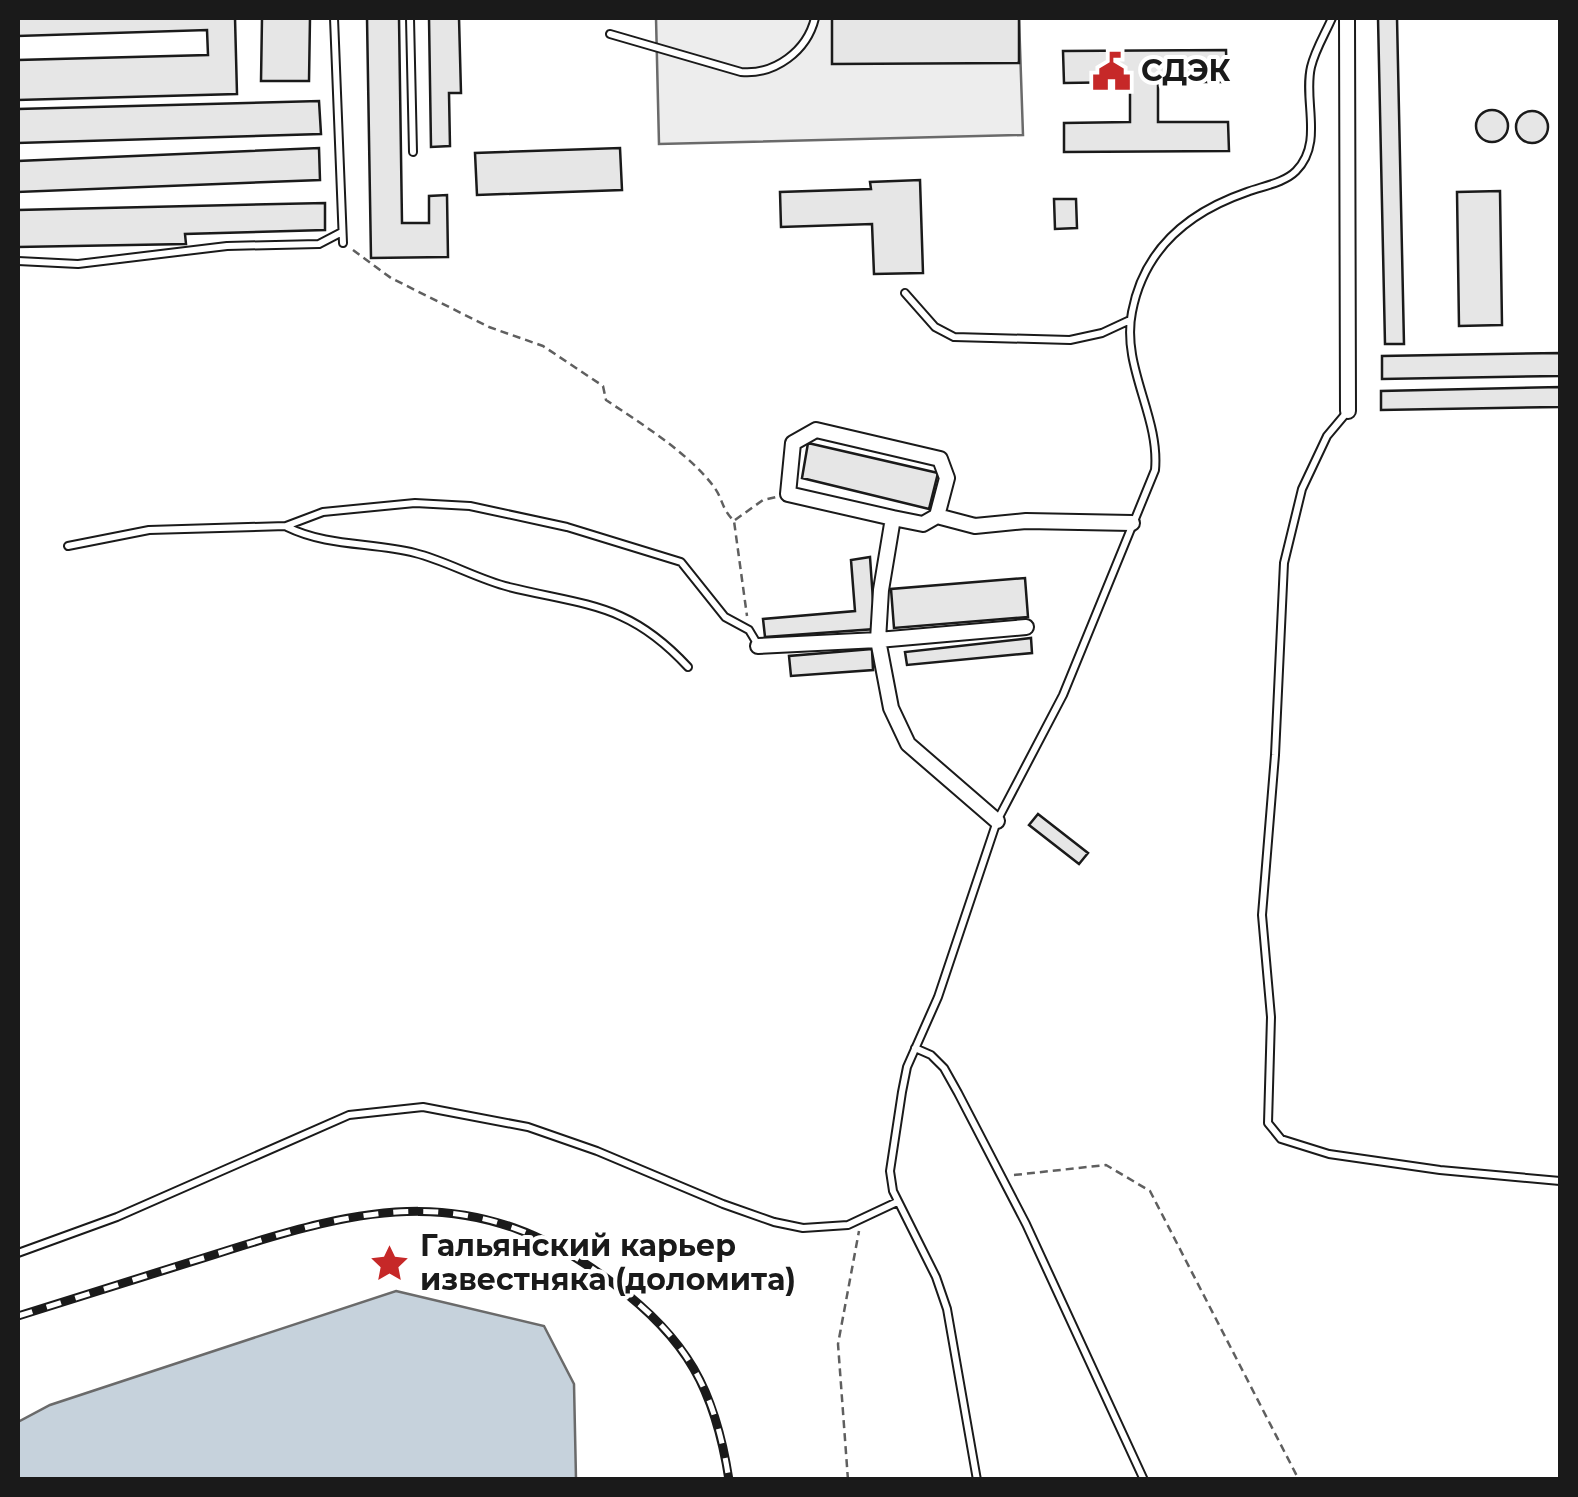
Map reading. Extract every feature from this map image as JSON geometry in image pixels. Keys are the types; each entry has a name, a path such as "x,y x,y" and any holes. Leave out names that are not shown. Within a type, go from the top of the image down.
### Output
{"street":[{"path":"1347,18 1348,411"},
{"path":"937,516 947,478 940,459 816,430 794,442 788,494 923,524 937,516 975,526 1026,521 1132,523"},
{"path":"893,518 881,590 878,640 891,708 908,744 997,821"},
{"path":"758,646 1026,626"}],"lane":[{"path":"334,18 344,244"},
{"path":"410,18 413,152"},
{"path":"610,34 758,74 799,50 811,34 815,18"},
{"path":"978,1480 948,1309 897,1202 890,1171 902,1092 915,1048 950,966 997,821 1063,695 1155,470 1157,451 1134,365 1130,320 1148,265 1175,230 1222,201 1287,178 1305,159 1312,126 1310,69 1332,18"},
{"path":"18,261 78,264 226,246 319,244 342,232"},
{"path":"905,293 935,327 954,338 1070,340 1102,334 1130,320"},
{"path":"1348,411 1326,436 1302,489 1284,563 1262,915 1271,1018 1268,1123 1281,1139 1329,1154 1440,1170 1560,1181"},
{"path":"68,546 149,530 286,526 323,512 415,503 470,506 681,562 725,617 749,630 758,646"},
{"path":"286,526 312,539 414,552 507,586 580,600 634,620 688,667"},
{"path":"915,1048 931,1055 944,1068 1001,1175 1144,1480"},
{"path":"18,1253 118,1216 349,1115 423,1107 528,1127 774,1222 825,1228 862,1220 897,1202"}],"path":[{"path":"344,244 391,278 489,327 544,346 587,373 603,386 606,400 665,442 716,488 723,510 734,521 749,630"},
{"path":"734,521 763,500 788,494"},
{"path":"1001,1175 1045,1174 1106,1165 1150,1191 1299,1480"},
{"path":"848,1480 838,1344 862,1220"}],"shaded area":[{"path":"656,18 1019,18 1023,135 659,144"},
{"path":"396,1291 544,1326 574,1384 576,1479 18,1479 18,1422 50,1405"}],"building":[{"path":"18,18 235,18 237,94 18,100 18,60 208,55 207,30 18,36"},
{"path":"262,18 310,18 309,81 261,81"},
{"path":"367,18 399,18 402,223 429,223 429,196 447,195 448,257 371,258"},
{"path":"429,18 459,18 461,93 449,93 450,146 431,147"},
{"path":"832,18 1019,18 1019,63 832,64"},
{"path":"1378,18 1397,18 1404,344 1385,344"},
{"path":"1226,50 1227,82 1158,82 1158,122 1228,122 1229,151 1064,152 1064,123 1130,122 1130,82 1064,83 1063,51"},
{"path":"319,101 321,134 18,143 18,109"},
{"path":"1492,110 1503,115 1508,126 1503,137 1492,142 1481,137 1476,126 1481,115"},
{"path":"1532,111 1543,116 1548,127 1543,138 1532,143 1521,138 1516,127 1521,116"},
{"path":"319,148 320,180 18,192 18,161"},
{"path":"620,148 622,190 477,195 475,153"},
{"path":"920,180 923,273 874,274 872,224 781,227 780,192 871,189 870,182"},
{"path":"1500,191 1502,325 1459,326 1457,192"},
{"path":"1054,199 1076,199 1077,228 1055,229"},
{"path":"325,203 325,230 185,234 186,244 18,247 18,210"},
{"path":"1560,353 1560,376 1382,379 1382,356"},
{"path":"1560,387 1560,407 1381,410 1381,391"},
{"path":"808,443 938,473 929,509 802,478"},
{"path":"870,557 875,629 765,637 763,619 855,611 851,560"},
{"path":"1025,578 1028,617 894,628 891,589"},
{"path":"1031,638 1032,653 907,665 905,652"},
{"path":"872,649 873,670 791,676 789,656"},
{"path":"1038,814 1088,853 1079,864 1029,825"}],"railway":[{"path":"18,1316 321,1224 418,1211 466,1215 514,1228 563,1250 614,1284 661,1325 679,1346 706,1392 729,1480"}],"place":[{"name":"СДЭК","path":"1111,71"},
{"name":"Гальянский карьер известняка (доломита)","path":"390,1263"}]}
